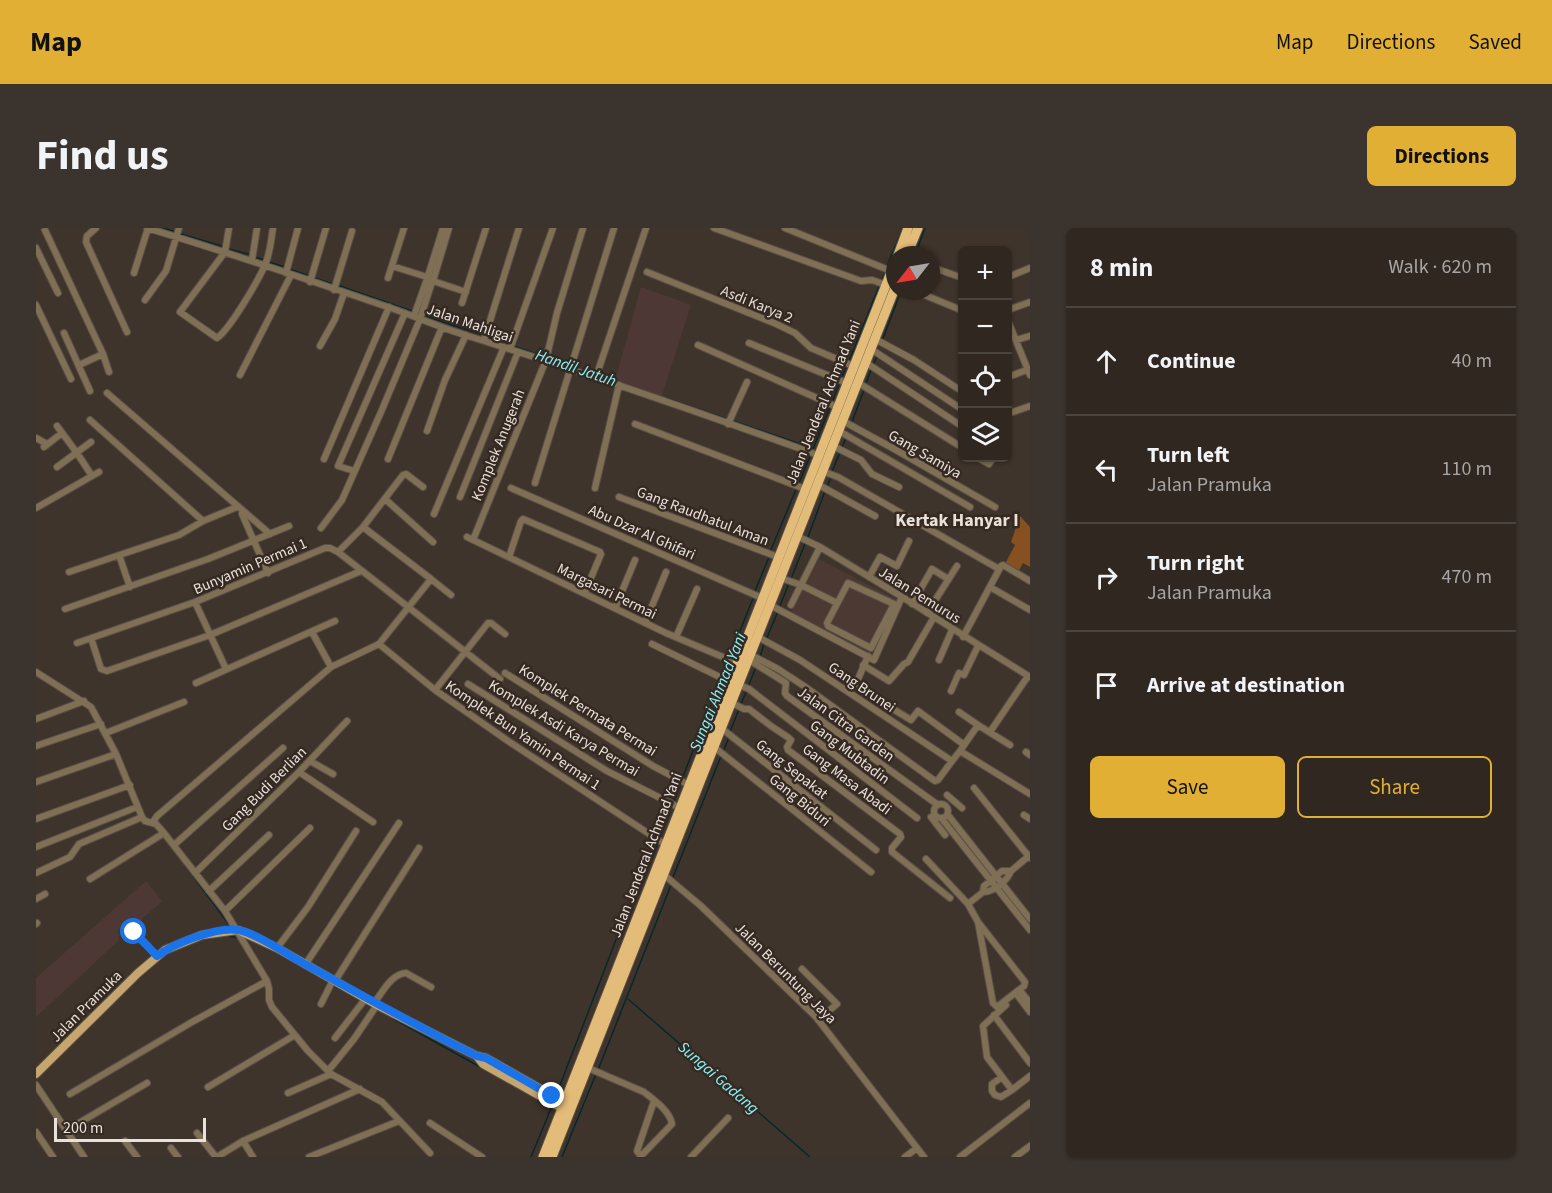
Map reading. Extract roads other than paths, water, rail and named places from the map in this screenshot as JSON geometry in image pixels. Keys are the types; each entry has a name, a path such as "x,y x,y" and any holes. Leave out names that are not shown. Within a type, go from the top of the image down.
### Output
{"highway":[{"path":"901,246 908,228"},
{"path":"911,246 918,228"},
{"name":"Jalan Jenderal Achmad Yani","path":"552,1157 561,1104 591,1070 734,683 755,660 763,639 772,555 833,405 870,365 875,352 879,341 885,285"},
{"name":"Jalan Jenderal Achmad Yani","path":"543,1157 661,842 704,761 720,751 737,706 730,660 766,602 787,580 804,539 848,424 852,384 849,365 885,285"}],"main road":[{"path":"238,930 277,948 376,1004 477,1056 486,1058 561,1104"},
{"name":"Jalan Pramuka","path":"36,1074 165,950 187,940 213,933 238,930"}],"street":[{"path":"44,228 103,354 109,372"},
{"path":"96,228 87,236 87,242 127,332"},
{"path":"134,273 148,228"},
{"name":"Jalan Mahligai","path":"148,228 179,233 266,261 335,286 344,293 466,336 485,338 519,352 546,358 597,375 619,385 813,453"},
{"path":"229,228 226,248 180,312 217,338 224,332 242,305 266,261 273,228"},
{"path":"252,257 257,228"},
{"path":"240,375 288,270 298,228"},
{"path":"312,279 326,228"},
{"path":"388,278 404,228"},
{"path":"430,279 443,228"},
{"path":"321,528 342,500 381,412 449,228"},
{"path":"462,303 486,228"},
{"path":"485,338 519,228"},
{"path":"434,514 510,347 553,228"},
{"name":"Komplek Anugerah","path":"470,538 546,358 583,228"},
{"path":"535,483 614,228"},
{"path":"597,375 646,228"},
{"path":"714,228 861,281 872,280 885,285"},
{"path":"785,228 886,267"},
{"path":"335,286 352,231"},
{"path":"145,300 166,271 179,233"},
{"path":"36,248 58,293"},
{"path":"392,266 466,291"},
{"path":"1012,275 1030,268"},
{"path":"940,270 958,276"},
{"name":"Asdi Karya 2","path":"647,272 795,333 811,348 849,365"},
{"path":"320,346 335,319 344,293"},
{"path":"937,300 958,309"},
{"path":"1012,309 1030,302"},
{"path":"36,305 71,379"},
{"path":"324,459 389,308"},
{"path":"354,471 338,466 405,313"},
{"path":"388,459 441,327"},
{"path":"1012,330 1029,372 1012,376"},
{"path":"64,333 90,391"},
{"path":"427,431 466,336"},
{"path":"1016,340 1030,336"},
{"path":"879,341 914,360 958,389"},
{"path":"749,344 852,384 958,445"},
{"path":"698,345 833,405"},
{"path":"460,497 519,352"},
{"path":"875,352 960,408"},
{"path":"79,365 103,354"},
{"path":"870,365 958,424"},
{"path":"728,424 747,382"},
{"path":"595,488 619,385"},
{"path":"107,393 270,534"},
{"path":"1013,412 1030,406"},
{"path":"90,420 203,521"},
{"path":"635,424 800,487"},
{"name":"Gang Samiya","path":"848,424 995,507"},
{"path":"57,426 92,476"},
{"path":"36,438 46,446 63,434"},
{"path":"844,434 970,507"},
{"path":"57,467 92,442"},
{"path":"838,449 861,460 872,474 899,487"},
{"path":"36,508 99,472"},
{"path":"423,487 405,474 363,527 338,552 500,679"},
{"path":"828,474 838,477 999,569"},
{"path":"823,487 875,516"},
{"name":"Abu Dzar Al Ghifari","path":"511,488 766,602 868,656"},
{"name":"Gang Raudhatul Aman","path":"619,496 772,555"},
{"path":"385,499 433,542"},
{"path":"69,572 179,535 203,521 239,509"},
{"path":"239,509 268,573"},
{"path":"509,557 523,519 600,552 602,554 585,592"},
{"path":"65,609 254,541 288,526"},
{"path":"363,527 451,595"},
{"name":"Margasari Permai","path":"470,538 645,623 730,660"},
{"name":"Jalan Pemurus","path":"804,539 901,596 1029,677"},
{"path":"873,553 897,566 909,541"},
{"path":"791,605 820,547"},
{"name":"Bunyamin Permai 1","path":"77,643 195,602 325,548 338,552"},
{"path":"119,555 130,587"},
{"path":"869,577 880,556"},
{"path":"615,608 635,560"},
{"path":"963,637 1003,565 1030,581"},
{"path":"927,613 957,566"},
{"path":"855,568 827,622 828,627 871,648 894,604 901,596"},
{"path":"912,603 932,569 948,579"},
{"path":"91,638 101,669 106,671 210,635 361,571"},
{"path":"645,623 666,572"},
{"path":"153,822 157,816 331,667 379,644 431,579"},
{"path":"787,580 837,603"},
{"path":"848,583 894,604"},
{"path":"990,587 1030,610"},
{"path":"676,637 697,589"},
{"path":"901,596 874,660 868,656 855,686 911,720 918,711 963,744"},
{"path":"195,602 226,669"},
{"path":"864,665 889,681 908,662 934,617"},
{"path":"195,683 335,621"},
{"path":"435,690 489,622 505,634"},
{"path":"939,660 952,630"},
{"path":"312,632 331,667"},
{"name":"Gang Brunei","path":"763,639 800,660 952,761"},
{"name":"Komplek Bun Yamin Permai 1","path":"379,644 435,690 661,842"},
{"name":"Gang Mubtadin","path":"652,644 734,683 917,818"},
{"path":"951,691 959,673 964,675 978,646"},
{"path":"755,660 804,686 935,781 978,725"},
{"name":"Jalan Citra Garden","path":"755,660 786,683 787,696 940,815 945,835"},
{"path":"36,672 91,707 116,754 142,817 145,821 153,822 164,833 225,911 267,981 270,1003 295,1035 330,1072 382,1102 430,1153"},
{"name":"Komplek Permata Permai","path":"505,673 689,786"},
{"path":"990,732 1029,677"},
{"name":"Komplek Asdi Karya Permai","path":"468,684 607,771 680,808"},
{"path":"36,719 84,701"},
{"path":"106,734 184,702"},
{"name":"Gang Masa Abadi","path":"737,706 749,708 789,738 788,750 900,834 901,837 892,848 892,852 950,898"},
{"path":"960,712 1010,745"},
{"name":"Gang Budi Berlian","path":"195,873 300,772 347,721"},
{"path":"36,746 101,724"},
{"name":"Gang Sepakat","path":"727,732 876,850"},
{"path":"174,845 283,748"},
{"name":"Gang Biduri","path":"720,751 871,872"},
{"path":"960,751 1030,794"},
{"path":"36,782 116,754"},
{"path":"310,761 333,774"},
{"path":"300,772 373,822"},
{"path":"36,819 130,785"},
{"path":"968,904 983,892 990,892 1008,878 1011,871 1030,857 974,788"},
{"path":"949,797 959,806 954,809 940,815 949,797"},
{"path":"36,847 137,807"},
{"path":"940,815 994,878 1030,930"},
{"path":"36,873 70,857 79,844 142,817"},
{"path":"306,965 399,823"},
{"path":"225,911 310,828"},
{"path":"277,948 308,907 356,831"},
{"path":"90,879 164,833"},
{"path":"209,891 269,835"},
{"path":"321,1004 419,848"},
{"path":"926,859 968,904 978,922 1028,985"},
{"path":"983,892 984,886 1002,871 1011,871"},
{"name":"Jalan Beruntung Jaya","path":"663,874 818,1020 924,1157"},
{"path":"999,885 1030,919"},
{"path":"36,899 45,894"},
{"path":"978,922 995,1006 999,1006 1028,985"},
{"path":"134,932 157,956"},
{"path":"802,969 837,1004 818,1020"},
{"path":"288,1093 330,1072 396,976 406,973 432,987"},
{"path":"70,1094 267,981"},
{"path":"1012,1090 987,1057 983,1026 1028,985"},
{"path":"1020,994 1030,1003"},
{"path":"1020,994 1030,1012"},
{"path":"335,1038 366,998"},
{"path":"994,1016 1030,1064"},
{"path":"208,1087 295,1035"},
{"path":"591,1070 644,1092 654,1101 670,1116 672,1124 643,1155 640,1155 637,1151 654,1101"},
{"path":"1002,1077 992,1084 995,1095 1000,1097 1030,1076"},
{"path":"67,1130 147,1083"},
{"path":"36,1085 84,1157"},
{"path":"197,1133 217,1157 243,1141 360,1089"},
{"path":"960,1157 1030,1103"},
{"path":"691,1157 728,1118"},
{"path":"309,1157 319,1155 399,1121"},
{"path":"430,1123 482,1157"},
{"path":"36,1132 53,1157"},
{"path":"125,1141 137,1157"},
{"path":"243,1141 253,1157"},
{"path":"1015,1157 1030,1146"},
{"path":"171,1148 178,1157"},
{"path":"905,1157 917,1148"}],"waterway":[{"name":"Handil Jatuh","path":"163,228 176,232"},
{"name":"Sungai Ahmad Yani","path":"895,246 903,228"},
{"name":"Sungai Ahmad Yani","path":"918,246 925,228"},
{"name":"Handil Jatuh","path":"181,234 225,247"},
{"name":"Handil Jatuh","path":"229,249 251,255"},
{"name":"Handil Jatuh","path":"255,257 265,260"},
{"name":"Handil Jatuh","path":"269,262 285,267"},
{"name":"Handil Jatuh","path":"289,269 310,276"},
{"name":"Sungai Ahmad Yani","path":"882,280 886,271"},
{"name":"Handil Jatuh","path":"315,278 333,284"},
{"name":"Sungai Ahmad Yani","path":"849,361 880,284"},
{"name":"Handil Jatuh","path":"337,285 412,311"},
{"name":"Sungai Ahmad Yani","path":"882,341 898,300"},
{"name":"Handil Jatuh","path":"425,316 483,335"},
{"name":"Handil Jatuh","path":"487,337 508,344"},
{"name":"Handil Jatuh","path":"513,346 545,357"},
{"name":"Sungai Ahmad Yani","path":"873,366 877,356"},
{"name":"Handil Jatuh","path":"549,358 568,365"},
{"name":"Sungai Ahmad Yani","path":"842,377 847,365"},
{"name":"Handil Jatuh","path":"572,366 593,373"},
{"name":"Sungai Ahmad Yani","path":"865,386 871,370"},
{"name":"Sungai Ahmad Yani","path":"832,402 840,382"},
{"name":"Sungai Ahmad Yani","path":"852,422 864,390"},
{"name":"Handil Jatuh","path":"666,398 727,419"},
{"name":"Sungai Ahmad Yani","path":"813,449 830,407"},
{"name":"Handil Jatuh","path":"733,421 812,448"},
{"name":"Sungai Ahmad Yani","path":"842,447 846,438"},
{"name":"Sungai Ahmad Yani","path":"832,472 840,452"},
{"name":"Sungai Ahmad Yani","path":"799,483 811,454"},
{"name":"Sungai Ahmad Yani","path":"827,487 831,477"},
{"name":"Sungai Ahmad Yani","path":"770,552 797,487"},
{"name":"Sungai Ahmad Yani","path":"808,537 825,491"},
{"name":"Sungai Ahmad Yani","path":"791,579 806,541"},
{"name":"Sungai Ahmad Yani","path":"755,591 769,557"},
{"name":"Sungai Ahmad Yani","path":"780,606 789,583"},
{"name":"Sungai Ahmad Yani","path":"729,658 754,596"},
{"name":"Sungai Ahmad Yani","path":"766,640 778,611"},
{"name":"Sungai Ahmad Yani","path":"760,657 764,644"},
{"name":"Sungai Ahmad Yani","path":"723,675 727,663"},
{"name":"Sungai Ahmad Yani","path":"748,687 756,667"},
{"name":"Sungai Ahmad Yani","path":"682,779 721,680"},
{"name":"Sungai Ahmad Yani","path":"741,704 746,692"},
{"name":"Sungai Ahmad Yani","path":"730,732 739,709"},
{"name":"Sungai Ahmad Yani","path":"723,752 729,737"},
{"name":"Sungai Ahmad Yani","path":"672,880 721,756"},
{"name":"Sungai Ahmad Yani","path":"674,801 681,783"},
{"name":"Sungai Ahmad Yani","path":"660,837 672,805"},
{"name":"Sungai Ahmad Yani","path":"557,1093 619,932 639,891 658,842"},
{"path":"185,865 230,926"},
{"name":"Sungai Ahmad Yani","path":"598,1070 671,885"},
{"path":"225,935 238,938"},
{"name":"Sungai Gadang","path":"628,999 810,1157"},
{"path":"394,1019 480,1067"},
{"name":"Sungai Ahmad Yani","path":"562,1157 596,1074"},
{"name":"Sungai Ahmad Yani","path":"531,1157 552,1106"}],"district":[{"name":"Kertak Hanyar I","path":"957,520"}]}
